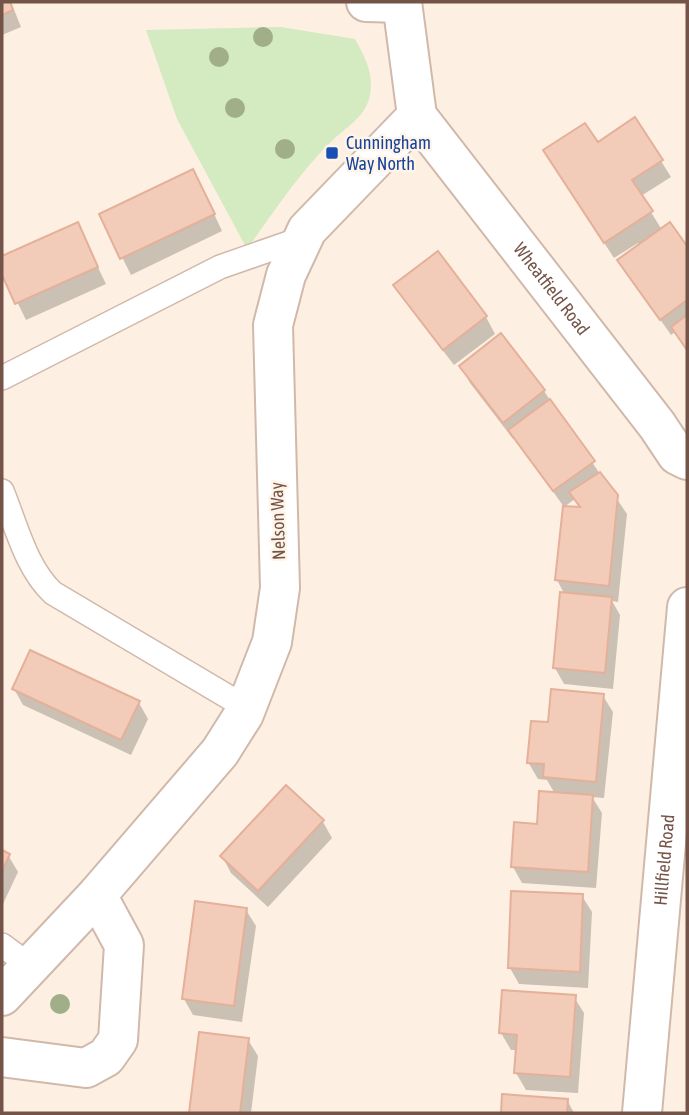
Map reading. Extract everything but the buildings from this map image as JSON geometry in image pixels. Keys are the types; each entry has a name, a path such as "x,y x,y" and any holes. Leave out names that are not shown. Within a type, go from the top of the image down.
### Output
{"street":[{"path":"390,2 417,116"},
{"name":"Nelson Way","path":"2,996 16,955 97,895 220,752 247,708 272,642 280,588 273,325 286,275 307,230 417,116"},
{"name":"Wheatfield Road","path":"417,116 657,425 684,468"},
{"name":"Hillfield Road","path":"642,1113 687,607"},
{"path":"2,1057 86,1068 106,1057 118,1040 124,945 97,895"}],"lane":[{"path":"2,378 220,267 303,238"},
{"path":"2,491 34,570 53,593 247,708"}],"green space":[{"path":"281,27 355,39 370,73 370,95 361,115 310,164 247,249 177,119 146,30"}],"place":[{"name":"Cunningham Way North","path":"332,153"}]}
